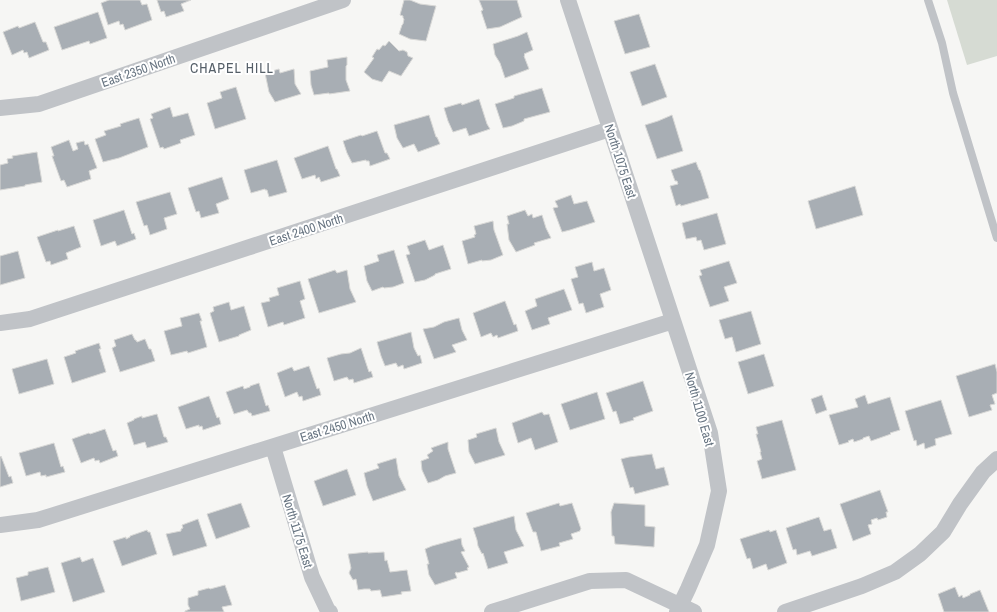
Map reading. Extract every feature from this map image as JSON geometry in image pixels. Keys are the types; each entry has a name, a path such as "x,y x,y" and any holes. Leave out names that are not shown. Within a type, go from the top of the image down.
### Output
{"street":[{"name":"East 2350 North","path":"0,108 39,104 343,0"},
{"name":"North 1075 East","path":"568,0 673,321"},
{"name":"East 2400 North","path":"0,323 30,319 610,129"},
{"name":"East 2450 North","path":"0,525 38,520 673,321"},
{"name":"North 1100 East","path":"673,321 710,433 719,491 707,545 688,589 684,610"},
{"name":"North 1175 East","path":"273,447 312,577 330,612"},
{"path":"785,612 862,586 895,572 920,554 943,532 960,504 983,472 997,459"},
{"path":"492,612 590,582 626,580 684,610"}],"lane":[{"path":"928,0 942,44 953,93 997,238"}],"shaded area":[{"path":"947,0 997,0 997,56 967,65"}],"building":[{"path":"109,0 140,0 142,5 147,4 152,20 125,30 123,24 120,25 119,21 108,25 101,3"},
{"path":"157,0 191,0 181,4 184,11 166,17 164,11 161,12"},
{"path":"404,0 436,6 426,41 410,39 399,34 404,19 403,16 400,15"},
{"path":"479,0 517,0 522,17 500,27 487,29"},
{"path":"98,12 107,38 90,44 89,41 62,50 54,27"},
{"path":"639,14 650,47 625,54 614,21"},
{"path":"35,22 43,42 46,42 49,50 29,58 27,52 24,53 23,50 12,55 3,32 18,26 19,28"},
{"path":"527,32 533,50 524,54 529,69 505,78 500,63 495,55 493,44"},
{"path":"389,41 399,51 403,50 407,52 408,56 413,58 401,76 389,71 382,82 372,79 364,72 374,58 372,57 377,49 379,50 383,45 385,46"},
{"path":"347,57 346,80 350,91 314,95 311,85 310,71 328,67 327,60"},
{"path":"655,64 667,97 642,106 630,72"},
{"path":"279,69 280,73 294,69 295,84 301,94 275,102 269,92 265,73"},
{"path":"236,87 246,119 215,129 207,103 222,98 220,92"},
{"path":"542,88 550,112 524,119 524,121 503,128 495,104 514,98 514,96"},
{"path":"479,99 490,129 469,136 466,128 453,132 444,108 461,103 462,105"},
{"path":"170,107 173,117 188,113 195,135 180,140 181,143 164,149 163,147 160,148 150,119 153,118 151,114"},
{"path":"429,115 436,137 440,144 418,152 414,144 403,148 397,138 394,125"},
{"path":"672,115 683,151 657,159 645,125"},
{"path":"139,118 148,147 119,158 103,162 95,139 106,135 104,131 121,126 120,124"},
{"path":"377,131 385,153 387,153 390,159 370,166 369,161 366,160 352,163 343,141"},
{"path":"69,140 73,151 78,149 76,143 84,141 85,145 88,144 97,168 89,171 91,179 67,187 64,180 61,181 52,156 54,156 51,147"},
{"path":"328,146 340,176 321,182 319,177 316,179 315,175 302,179 294,158"},
{"path":"37,152 42,182 0,190 0,165 8,163 7,159 13,158 12,156"},
{"path":"277,160 287,192 269,197 267,190 265,189 251,193 244,170"},
{"path":"696,162 709,198 676,206 670,186 678,184 677,181 675,181 671,170"},
{"path":"222,177 229,199 216,204 219,213 201,218 199,211 196,212 188,188"},
{"path":"855,186 863,215 816,229 808,201"},
{"path":"170,192 177,214 164,218 167,229 150,235 147,225 144,226 136,202"},
{"path":"571,195 574,204 587,201 595,222 562,232 553,208 558,207 555,201"},
{"path":"124,210 132,234 134,233 136,239 117,246 115,241 101,246 93,220"},
{"path":"525,210 528,216 532,214 533,218 542,215 551,238 534,243 535,245 516,252 509,240 507,224 509,224 507,216"},
{"path":"717,213 726,244 704,250 701,240 697,241 696,237 686,239 682,223"},
{"path":"493,221 494,230 503,255 491,260 482,260 468,264 462,241 475,237 474,235 476,234 474,226"},
{"path":"74,226 81,247 66,253 68,259 51,265 50,261 46,262 37,237"},
{"path":"425,240 429,250 443,245 451,269 435,274 425,280 415,282 406,255 410,254 407,246"},
{"path":"394,250 404,283 393,287 383,287 372,291 367,281 364,266 379,261 377,255"},
{"path":"18,251 25,278 0,285 0,256"},
{"path":"729,261 737,283 724,287 729,301 710,307 699,276 702,275 700,270"},
{"path":"592,262 594,271 604,268 611,290 600,294 604,307 586,313 583,303 579,304 571,279 578,277 575,267"},
{"path":"335,270 337,273 347,270 350,289 356,302 319,313 308,279"},
{"path":"300,281 305,299 300,301 305,318 284,325 283,322 268,327 261,303 270,301 269,298 279,295 277,288"},
{"path":"564,289 572,310 548,318 550,324 532,330 525,311 537,306 535,299"},
{"path":"505,301 514,325 516,324 518,331 498,338 497,335 493,337 491,333 481,337 473,313"},
{"path":"229,302 231,310 244,306 251,330 239,336 219,342 210,313 214,311 213,307"},
{"path":"751,311 761,344 736,352 732,337 725,339 719,320"},
{"path":"199,313 207,347 188,353 187,351 171,355 164,331 182,326 180,318"},
{"path":"459,318 462,330 467,340 452,345 456,352 434,359 423,329 434,327 444,322"},
{"path":"411,332 414,348 418,356 420,355 422,363 404,369 403,365 398,367 396,363 385,366 377,342"},
{"path":"132,334 137,342 145,339 149,349 151,349 155,361 120,372 112,348 116,346 114,340"},
{"path":"99,343 101,349 99,349 106,372 72,383 64,357 76,353 75,351"},
{"path":"361,348 369,372 371,371 373,377 354,383 353,379 349,380 347,377 334,381 327,358 350,353"},
{"path":"764,354 774,386 748,394 738,362"},
{"path":"47,359 54,384 19,394 12,369"},
{"path":"995,364 997,372 997,393 992,395 995,404 990,405 992,410 969,417 956,376"},
{"path":"309,366 317,389 319,388 321,395 303,401 302,396 299,397 297,392 285,397 277,373 292,367 294,371"},
{"path":"643,381 653,411 633,418 634,420 620,424 616,411 613,412 606,393"},
{"path":"259,383 266,406 268,405 270,411 252,416 247,410 234,414 226,392 243,386 244,389"},
{"path":"597,392 605,419 570,430 561,404"},
{"path":"822,395 827,410 816,414 811,399"},
{"path":"865,395 868,404 890,397 900,430 871,441 869,436 854,442 853,439 839,445 829,415 858,407 855,399"},
{"path":"209,396 217,418 219,417 221,424 203,430 202,426 199,427 199,425 186,429 178,407"},
{"path":"941,400 952,434 935,439 936,445 925,449 924,443 917,446 916,440 914,441 905,411"},
{"path":"542,412 544,415 549,414 558,442 535,450 531,438 518,443 512,423"},
{"path":"157,414 164,437 166,437 168,442 147,448 145,442 134,445 127,423 142,416 142,418"},
{"path":"782,420 796,470 762,479 757,461 762,459 756,434 758,434 756,427"},
{"path":"496,428 499,442 505,455 475,464 469,452 468,440 477,437 476,434"},
{"path":"105,429 113,451 116,450 118,456 100,463 99,460 95,461 94,458 81,463 72,439"},
{"path":"448,442 448,449 456,473 428,483 422,470 421,461 429,458 427,455 433,451 431,448"},
{"path":"54,443 61,467 63,466 65,472 46,477 46,475 41,476 40,472 26,476 19,453"},
{"path":"652,454 656,469 664,467 669,485 635,494 633,487 630,488 621,459"},
{"path":"1,456 9,477 11,476 13,483 0,487 0,457"},
{"path":"396,458 399,476 406,490 373,501 364,473 379,468 377,464"},
{"path":"347,469 356,495 323,506 314,481"},
{"path":"880,490 888,512 886,512 887,517 878,520 877,518 871,520 872,524 868,525 871,534 853,541 840,504"},
{"path":"241,503 250,527 216,539 207,514"},
{"path":"559,503 560,506 572,503 581,529 580,531 571,534 573,539 559,543 560,546 541,551 536,532 533,532 526,513"},
{"path":"614,503 645,505 645,526 655,527 654,547 615,544 614,536 612,536 611,512"},
{"path":"514,516 516,530 524,546 504,552 508,563 488,569 483,553 482,554 478,546 473,528"},
{"path":"819,517 824,531 831,529 837,548 812,556 810,551 797,555 796,549 793,550 786,528"},
{"path":"198,519 207,546 173,556 166,534 181,531 183,528 182,525"},
{"path":"147,530 150,532 157,554 122,566 113,541 126,537 126,539"},
{"path":"769,530 770,532 776,530 787,563 768,570 766,564 753,569 750,558 747,559 740,539"},
{"path":"461,538 465,551 461,552 469,567 467,568 468,570 455,573 457,578 435,585 429,575 427,564 429,564 425,549"},
{"path":"384,552 385,561 387,560 390,572 407,570 411,591 382,597 380,590 358,590 356,579 353,580 349,573 351,568 348,554"},
{"path":"80,557 82,562 93,558 105,592 73,602 61,563"},
{"path":"48,567 55,592 21,601 16,578 28,575 28,572"},
{"path":"225,585 232,605 222,607 224,612 185,612 190,609 188,605 188,598 198,595 198,591"},
{"path":"955,587 959,597 962,595 963,598 980,590 989,612 944,612 938,594"}],"district":[{"name":"CHAPEL HILL","path":"232,68"}]}
